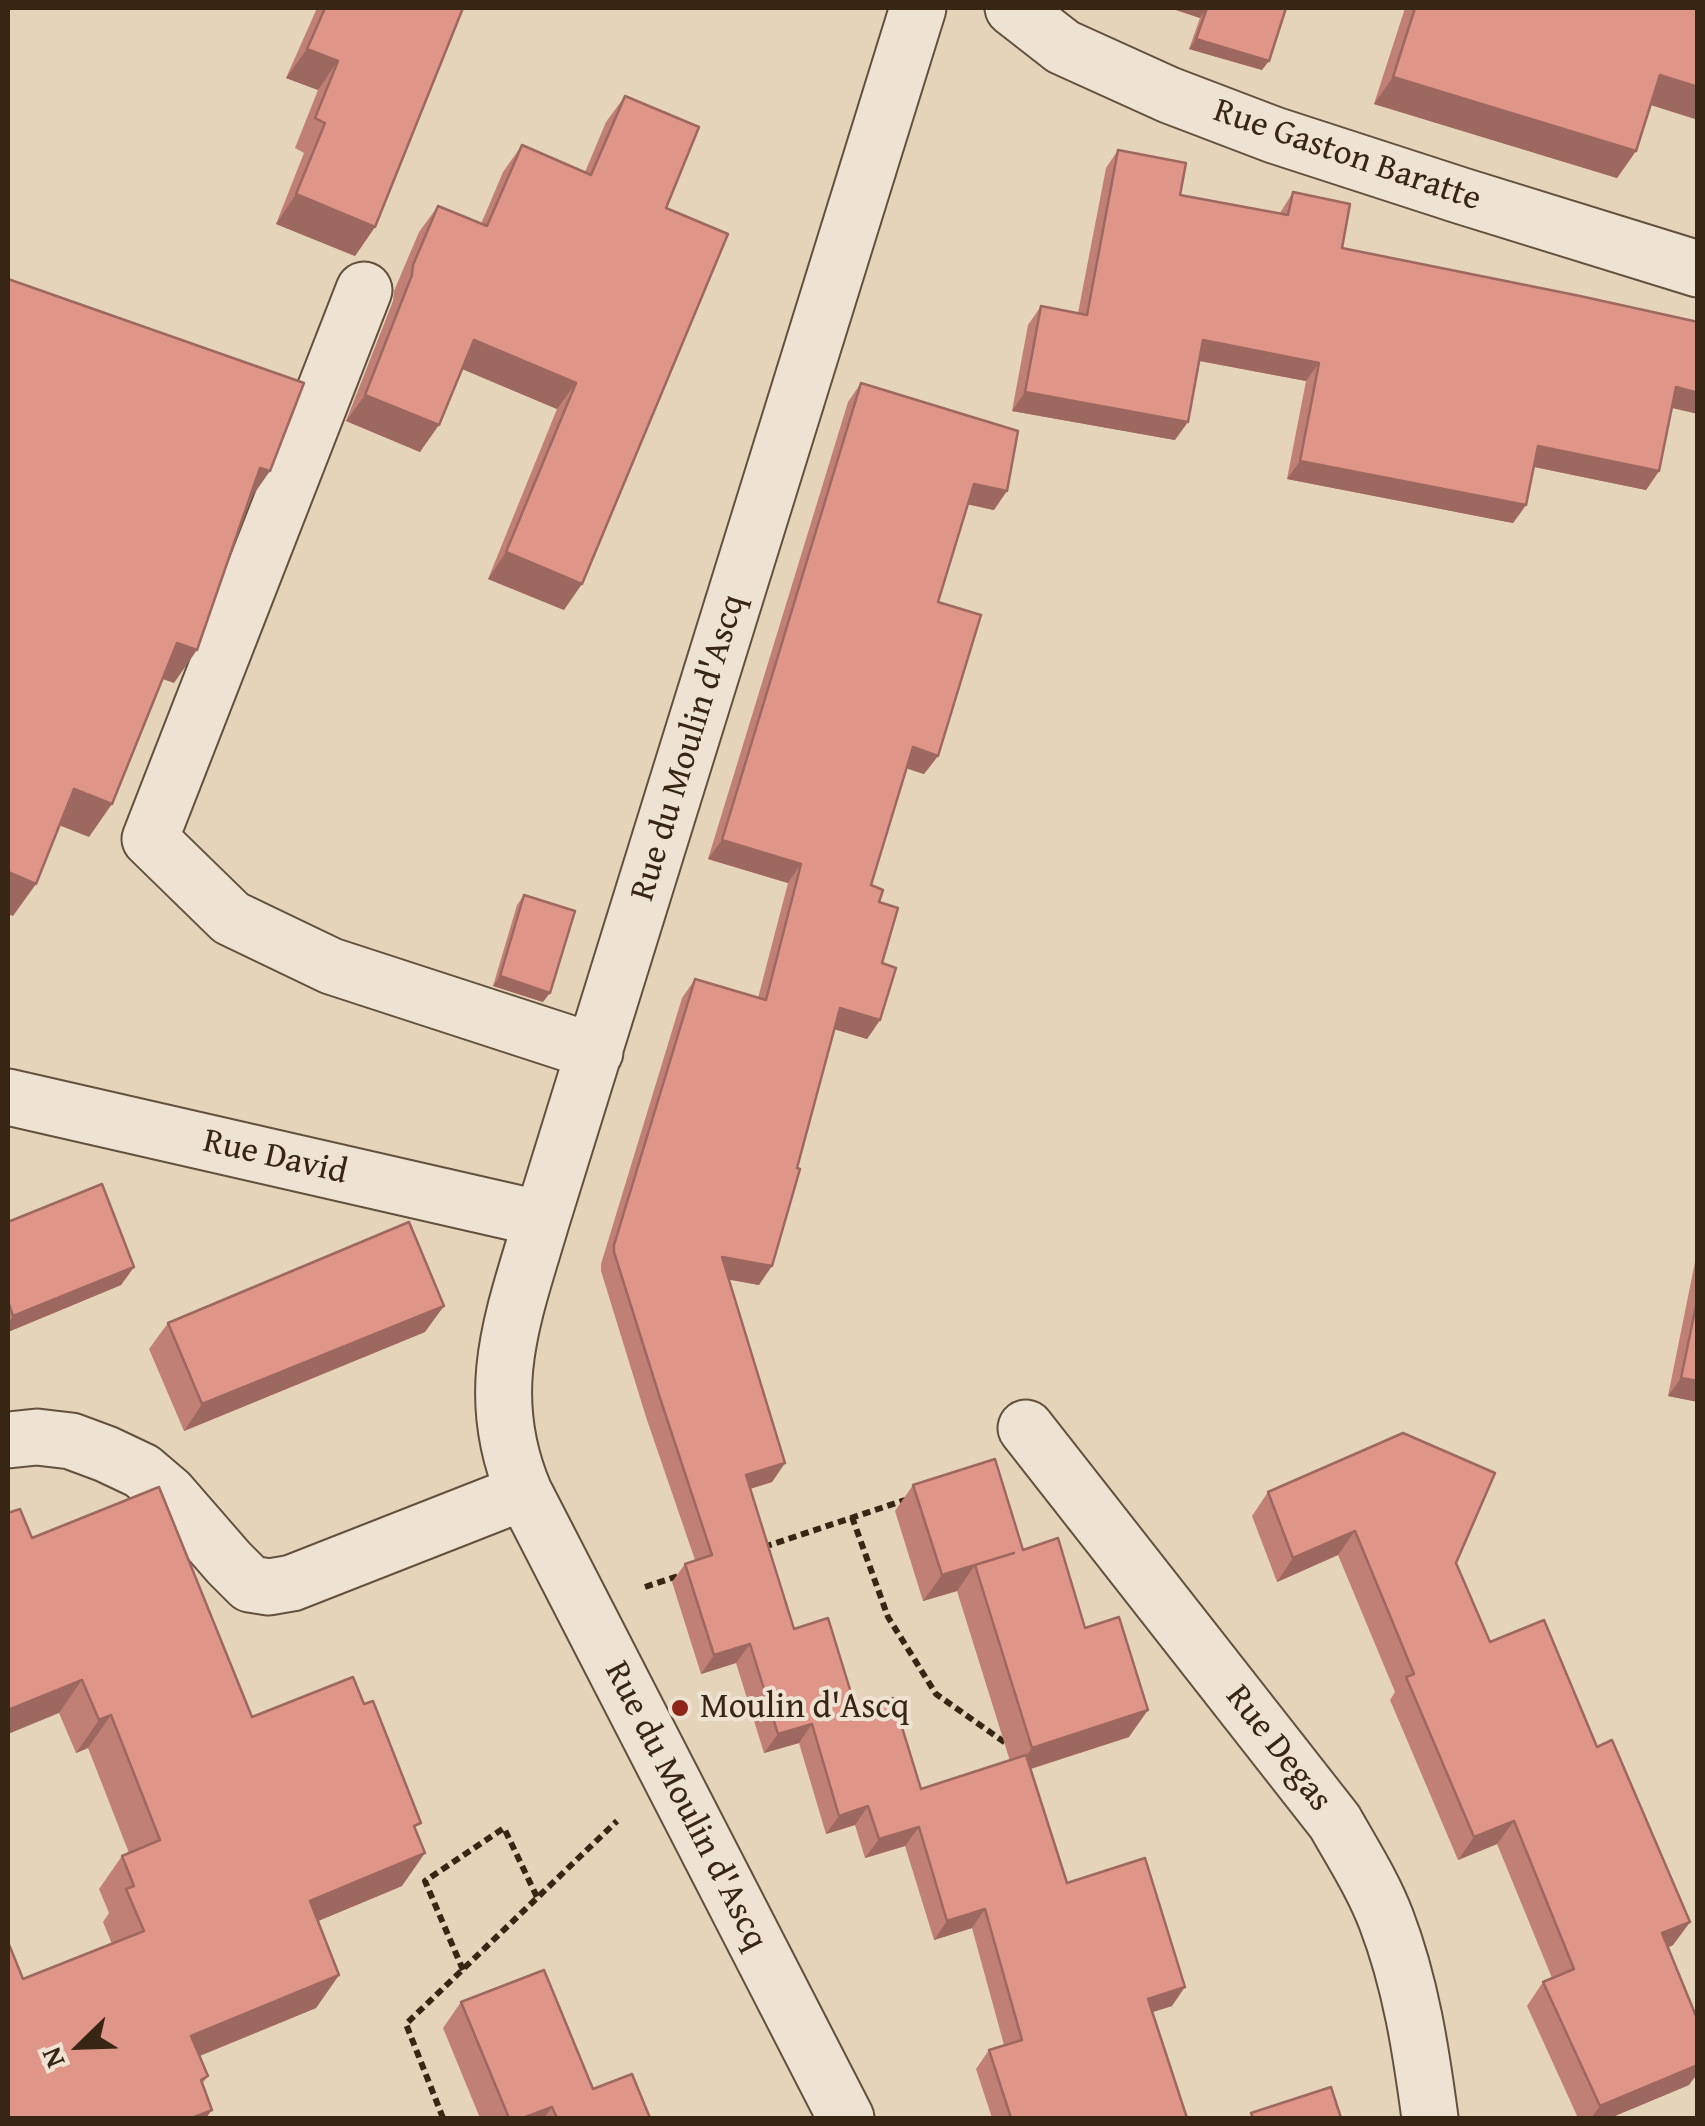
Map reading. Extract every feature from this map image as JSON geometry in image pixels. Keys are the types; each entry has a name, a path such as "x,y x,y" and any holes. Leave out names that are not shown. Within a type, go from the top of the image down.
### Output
{"street":[{"name":"Rue du Moulin d'Ascq","path":"846,2118 524,1492 509,1450 502,1378 511,1324 542,1219 918,8"},
{"name":"Rue Gaston Baratte","path":"1012,8 1063,47 1168,95 1274,135 1698,269"},
{"path":"364,290 150,839 231,918 332,966 595,1052"},
{"name":"Rue David","path":"8,1097 542,1219"},
{"name":"Rue Degas","path":"1026,1428 1335,1822 1368,1878 1386,1918 1418,2028 1430,2118"},
{"path":"8,1440 37,1436 70,1442 142,1471 169,1494 250,1584 269,1587 292,1583 524,1492"}],"path":[{"path":"758,1549 924,1495"},
{"path":"852,1517 888,1617 936,1694 1014,1749"},
{"path":"645,1587 683,1574"},
{"path":"443,2118 406,2024 616,1821"},
{"path":"463,1970 425,1881 504,1828 537,1897"}],"building":[{"path":"325,8 463,8 375,227 296,194 325,123 315,118 338,61 307,49"},
{"path":"1207,8 1286,8 1269,61 1196,39"},
{"path":"1415,8 1698,8 1698,87 1660,75 1636,151 1393,77"},
{"path":"625,96 699,127 666,208 728,234 582,584 506,552 576,383 474,340 439,425 365,395 438,206 487,226 522,145 591,175"},
{"path":"1118,150 1186,163 1180,195 1288,215 1293,192 1350,204 1342,248 1698,322 1698,393 1676,387 1659,471 1538,446 1526,505 1300,461 1319,363 1203,340 1188,422 1025,392 1041,306 1087,315"},
{"path":"8,279 304,383 270,471 260,468 197,650 177,643 112,804 74,789 36,884 8,872"},
{"path":"861,383 1018,431 1007,491 974,484 938,602 981,615 938,756 913,747 871,885 883,890 879,902 898,908 882,963 896,968 880,1020 840,1008 772,1266 722,1257 785,1463 746,1475 794,1629 828,1618 856,1709 893,1698 921,1789 1026,1755 1067,1883 1145,1858 1185,1987 1148,1999 1187,2118 1011,2118 989,2050 1022,2040 985,1909 947,1921 919,1827 879,1839 868,1806 839,1816 812,1724 778,1734 750,1644 714,1655 685,1564 712,1555 614,1252 695,979 766,1000 801,864 722,840"},
{"path":"524,895 575,911 550,993 500,976"},
{"path":"102,1184 134,1267 13,1316 8,1301 8,1222"},
{"path":"409,1222 444,1306 202,1404 168,1323"},
{"path":"1698,1296 1698,1381 1681,1378"},
{"path":"1403,1433 1495,1473 1456,1563 1490,1642 1544,1620 1597,1747 1612,1740 1690,1922 1662,1933 1698,2021 1698,2065 1600,2106 1543,1982 1574,1969 1514,1821 1474,1837 1406,1677 1414,1674 1355,1531 1293,1558 1268,1492"},
{"path":"995,1459 1023,1550 1058,1538 1085,1628 1119,1617 1148,1710 1032,1748 975,1565 1014,1553 942,1575 913,1485"},
{"path":"159,1487 252,1717 353,1677 364,1704 373,1701 421,1823 414,1826 425,1853 310,1901 339,1975 191,2036 208,2076 201,2080 212,2110 192,2118 8,2118 8,1942 23,1979 144,1931 126,1889 134,1886 122,1856 160,1840 111,1715 99,1720 82,1680 8,1710 8,1513 20,1509 32,1538"},
{"path":"544,1970 593,2089 632,2074 650,2118 557,2118 552,2107 523,2118 509,2118 461,2002"},
{"path":"1331,2087 1341,2118 1253,2118 1251,2113"}],"place":[{"name":"Moulin d'Ascq","path":"680,1708"}]}
